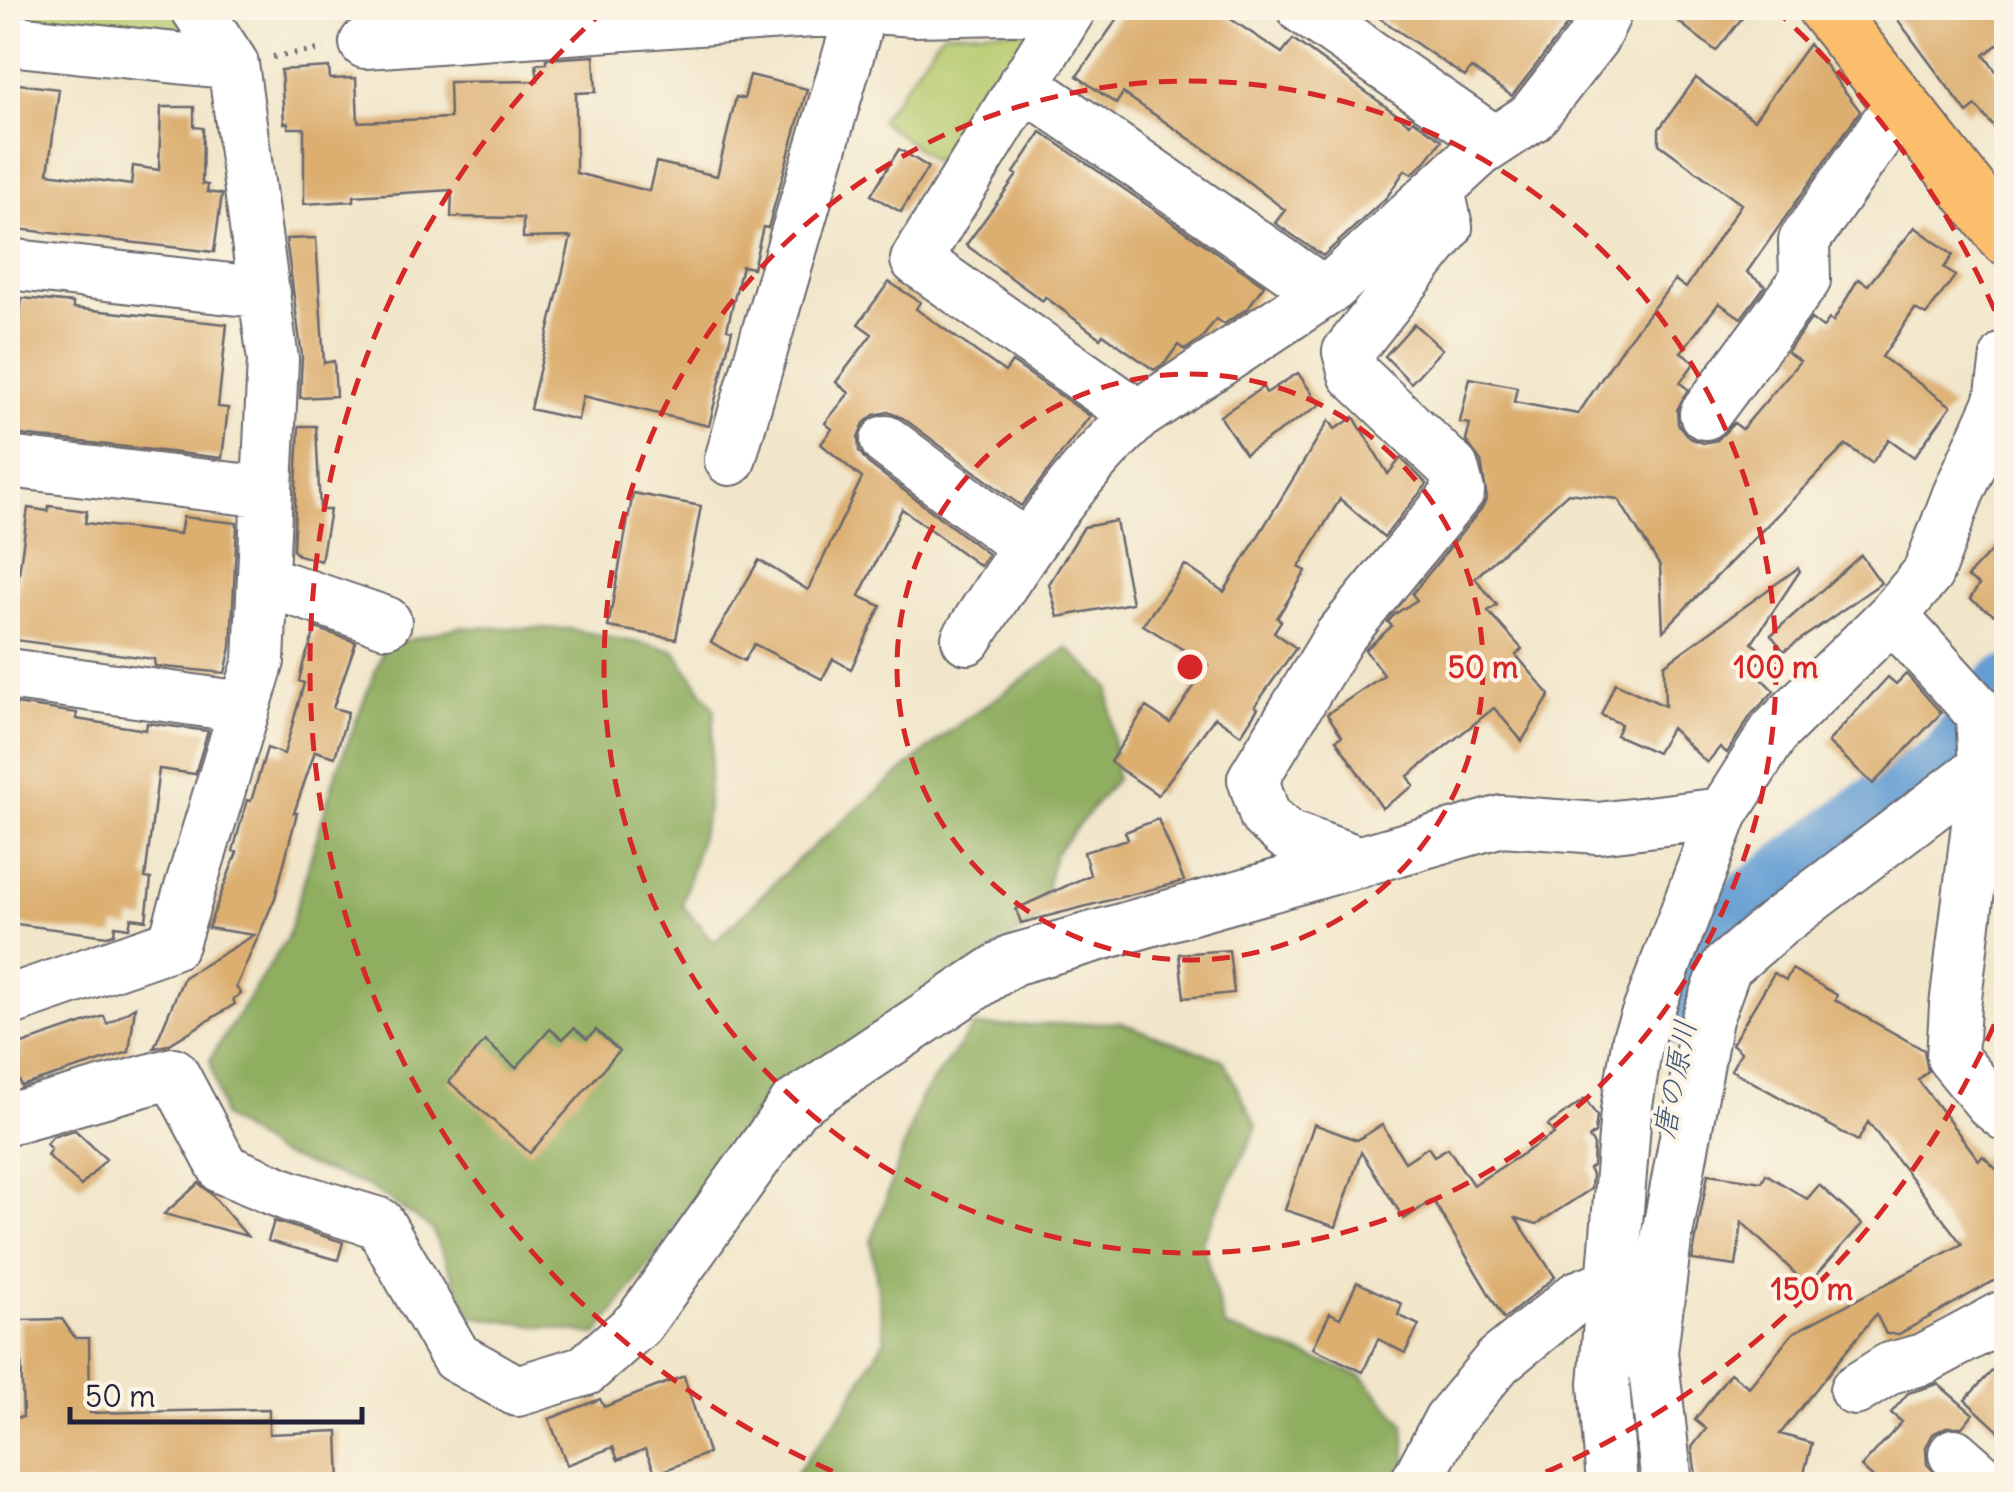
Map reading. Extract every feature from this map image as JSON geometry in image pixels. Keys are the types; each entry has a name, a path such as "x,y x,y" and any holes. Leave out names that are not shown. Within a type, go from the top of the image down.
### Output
{"main road":[{"path":"1824,8 2004,224"}],"street":[{"path":"8,1002 172,944 259,660 273,360 233,64 196,8"},
{"path":"365,43 853,9 1055,8"},
{"path":"1071,8 916,260 1138,415"},
{"path":"1302,8 1494,142"},
{"path":"967,639 1027,547 1097,453 1138,415 1324,292 1494,142 1532,117 1595,36 1608,8"},
{"path":"730,460 855,32 853,9"},
{"path":"8,40 233,64"},
{"path":"1024,84 1324,292"},
{"path":"1705,414 1805,280 1804,241 1885,125 1904,108"},
{"path":"1360,862 1288,836 1265,816 1253,780 1340,637 1459,491 1454,468 1354,374 1348,352 1447,227 1439,189"},
{"path":"8,264 265,293"},
{"path":"1612,1484 1604,1384 1626,1302 1626,1112 1638,1038 1722,813 1775,731 1892,616 1928,574 2000,400 2006,358"},
{"path":"886,441 1027,547"},
{"path":"8,462 267,492"},
{"path":"263,580 386,622"},
{"path":"1892,616 1990,741 1955,1006 1952,1057 2006,1116"},
{"path":"8,674 243,706"},
{"path":"1626,1302 1666,1240 1707,1020 1726,967 1990,741"},
{"path":"8,1119 173,1072 224,1169 289,1196 379,1223 456,1357 517,1392 586,1370 638,1323 794,1105 1012,960 1502,821 1598,828 1722,813"},
{"path":"1414,1484 1449,1420 1498,1360 1578,1296 1626,1302"},
{"path":"1626,1302 1652,1352 1667,1484"},
{"path":"1854,1390 1890,1368 1924,1359 2006,1315"}],"path":[{"path":"233,64 365,43"}],"green space":[{"path":"8,8 183,8 208,43 8,34"},
{"path":"1041,29 949,173 880,120 943,32"},
{"path":"458,627 569,629 674,650 715,710 706,816 682,905 714,942 803,855 947,733 1067,648 1109,687 1116,779 1054,855 1040,918 752,1114 597,1335 470,1316 432,1229 368,1186 275,1153 223,1117 210,1059 287,938 335,776 385,646"},
{"path":"1119,1022 1223,1060 1257,1127 1202,1241 1225,1327 1362,1376 1404,1424 1408,1484 788,1484 845,1408 885,1339 871,1241 921,1097 973,1027"}],"building":[{"path":"1125,8 1214,8 1282,53 1293,39 1410,124 1413,120 1442,140 1412,174 1405,170 1387,197 1323,256 1275,223 1285,210 1216,157 1123,93 1116,104 1077,76"},
{"path":"1365,8 1577,8 1512,96 1471,68 1465,77"},
{"path":"1661,8 1750,8 1716,51"},
{"path":"1889,8 1997,8 2006,21 2006,38 1984,55 2006,85 2006,141 1976,106 1967,113"},
{"path":"1809,44 1860,111 1747,272 1765,286 1741,318 1719,303 1681,352 1695,362 1680,383 1688,389 1677,410 1678,424 1689,438 1703,443 1717,440 1734,423 1742,429 1800,361 1787,352 1811,319 1823,328 1829,319 1833,322 1858,279 1868,285 1915,227 1953,255 1944,268 1955,276 1926,315 1915,309 1882,357 1951,406 1914,457 1889,439 1872,463 1846,445 1663,631 1660,566 1618,499 1568,493 1475,578 1497,605 1488,611 1522,649 1516,655 1550,695 1522,741 1494,708 1408,776 1414,786 1382,808 1336,740 1342,736 1327,714 1384,675 1365,650 1392,626 1388,622 1395,614 1417,600 1412,594 1487,498 1481,461 1466,441 1470,424 1460,422 1470,378 1517,387 1514,402 1578,414 1624,345 1675,280 1686,288 1741,204 1659,144 1659,129 1696,78 1754,120"},
{"path":"594,56 596,92 576,93 576,173 649,191 656,162 717,176 736,97 744,99 750,75 807,89 768,228 763,227 753,268 742,266 727,329 732,330 709,426 583,396 578,420 530,409 571,237 523,238 523,218 451,217 452,190 354,196 354,201 304,204 304,128 288,128 288,123 284,123 281,70 329,67 330,79 356,78 358,122 450,118 449,82 538,81 536,64 546,63 546,59"},
{"path":"10,83 59,89 48,173 131,185 133,166 159,170 161,107 194,107 194,127 203,128 202,184 208,185 207,192 222,194 214,252 8,228"},
{"path":"1041,132 1264,285 1248,308 1224,324 1216,319 1202,338 1185,350 1178,345 1165,363 1154,370 1103,334 1100,338 1045,297 1043,301 966,245 1017,175 1014,173"},
{"path":"899,149 928,167 901,212 871,195"},
{"path":"316,238 324,363 334,361 336,396 300,398 302,356 286,239"},
{"path":"889,282 920,302 916,309 1005,372 1012,362 1090,416 1021,506 903,418 888,412 874,415 864,423 858,437 859,451 868,463 988,554 980,566 902,509 859,596 881,606 851,669 833,659 822,679 754,644 744,661 711,642 759,560 808,590 862,478 821,444 832,429 825,423 849,393 836,382 872,334 858,324"},
{"path":"22,298 73,303 73,308 227,324 218,407 228,408 222,458 12,434 13,423 8,423 8,324 19,325"},
{"path":"1414,324 1442,349 1411,383 1385,356"},
{"path":"1298,373 1320,405 1245,454 1220,416 1263,387 1266,393"},
{"path":"1354,417 1388,474 1401,458 1427,484 1384,537 1340,499 1299,567 1306,571 1277,618 1281,621 1274,632 1296,648 1255,706 1258,708 1241,735 1215,717 1158,795 1110,762 1146,707 1170,723 1208,665 1143,625 1185,565 1224,592 1329,420 1335,429"},
{"path":"299,426 316,426 320,510 330,510 321,561 293,550"},
{"path":"633,493 701,506 676,639 608,627"},
{"path":"49,506 87,511 85,523 180,534 183,517 237,523 231,647 225,673 155,666 154,659 8,639 8,594 16,595 28,508 48,511"},
{"path":"1116,521 1132,603 1058,617 1049,584 1084,527"},
{"path":"2006,535 2006,623 1970,599 1979,585 1967,577"},
{"path":"1861,555 1881,583 1784,651 1771,635"},
{"path":"1798,568 1800,571 1752,643 1767,656 1751,668 1774,691 1751,715 1727,753 1720,747 1707,763 1671,728 1657,753 1616,735 1621,724 1601,715 1615,683 1665,706 1664,665"},
{"path":"316,628 356,642 333,708 348,712 335,757 315,751 294,813 275,898 236,987 241,994 233,999 235,1004 168,1045 154,1048 184,977 254,935 208,928 237,852 233,851 247,800 251,801 267,748 284,754 304,683 299,681 303,664"},
{"path":"1906,674 1941,713 1873,784 1828,742 1888,677 1896,684"},
{"path":"8,705 77,713 76,719 146,730 147,723 208,731 195,774 159,769 145,878 151,879 146,920 131,918 129,928 115,926 114,934 107,936 8,923"},
{"path":"1158,819 1184,881 1021,923 1016,909 1090,875 1084,852 1128,839 1125,832"},
{"path":"1229,950 1234,993 1184,998 1179,954"},
{"path":"1792,969 1837,995 1835,1000 1924,1050 1928,1071 1918,1080 1979,1160 1983,1156 2006,1179 2006,1274 1899,1334 1886,1334 1876,1314 1780,1434 1812,1443 1801,1484 1697,1484 1692,1447 1706,1429 1695,1420 1730,1373 1749,1387 1793,1333 1962,1244 1868,1122 1858,1141 1731,1070 1741,1052 1732,1044 1774,973 1786,980"},
{"path":"135,1007 129,1052 21,1086 12,1059 22,1056 19,1045 104,1016 107,1024"},
{"path":"574,1028 587,1039 596,1030 619,1051 530,1153 449,1082 485,1041 516,1068 550,1029 563,1039"},
{"path":"1585,1099 1597,1116 1595,1133 1589,1138 1594,1145 1593,1166 1589,1169 1591,1189 1537,1224 1516,1218 1555,1277 1504,1319 1433,1200 1404,1219 1361,1152 1336,1227 1285,1210 1314,1124 1357,1140 1382,1125 1405,1162 1428,1147 1434,1156 1448,1148 1473,1185 1554,1134 1548,1125"},
{"path":"75,1130 106,1159 81,1186 47,1155 51,1149 46,1144 53,1136"},
{"path":"1708,1174 1762,1182 1766,1174 1807,1199 1819,1185 1862,1224 1807,1285 1742,1222 1736,1266 1692,1260"},
{"path":"199,1183 211,1194 247,1236 164,1214"},
{"path":"274,1221 343,1242 338,1260 268,1241"},
{"path":"1357,1282 1402,1304 1398,1315 1419,1325 1405,1353 1378,1339 1363,1372 1313,1348 1330,1313 1340,1318"},
{"path":"62,1319 75,1338 89,1338 90,1413 269,1409 269,1434 338,1431 340,1484 8,1484 8,1418 23,1417 20,1320"},
{"path":"2006,1356 2006,1438 1965,1400"},
{"path":"684,1376 708,1453 656,1474 645,1449 618,1460 613,1447 567,1465 549,1419 600,1399 604,1407"},
{"path":"1938,1384 1973,1414 1962,1427 1946,1427 1933,1434 1926,1447 1927,1464 1945,1484 1880,1484 1861,1467 1902,1422 1891,1413 1908,1393"}],"waterway":[{"name":"唐の原川","path":"1686,1012 1718,946 1755,902 1901,794 1951,765 2006,691"}]}
